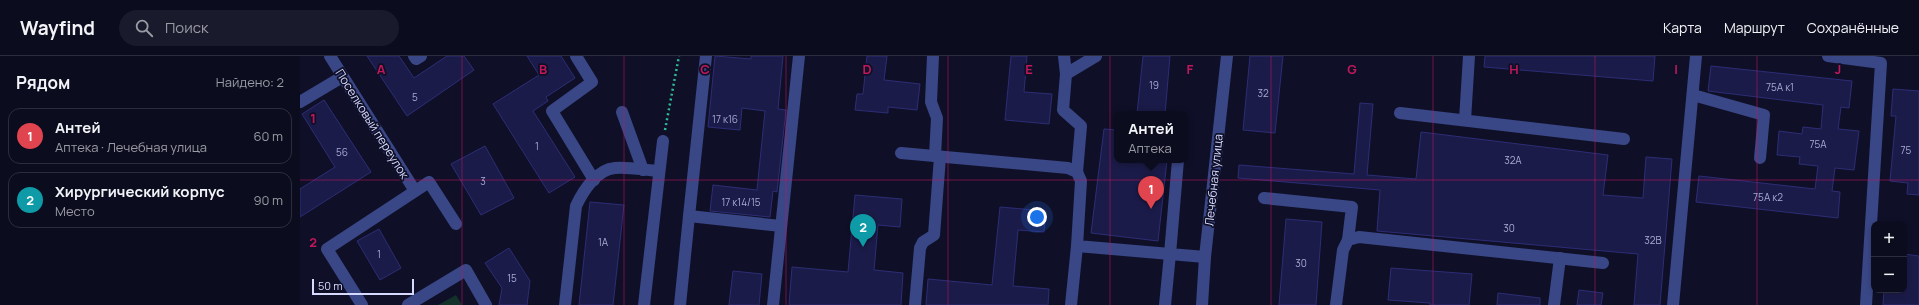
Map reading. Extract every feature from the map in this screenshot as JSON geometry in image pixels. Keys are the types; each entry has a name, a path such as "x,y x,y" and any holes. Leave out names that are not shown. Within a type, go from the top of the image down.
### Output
{"street":[{"name":"Поселковый переулок","path":"330,56 415,191"},
{"path":"414,56 416,59 421,56"},
{"path":"576,56 592,82 552,111 594,180"},
{"path":"680,305 706,56"},
{"path":"773,305 799,56"},
{"path":"915,305 920,248 923,242 934,235 937,118 931,102 933,56"},
{"path":"1064,56 1066,74 1063,110 1081,126 1077,172 1081,181 1077,246 1071,305"},
{"path":"1066,74 1096,56"},
{"name":"Лечебная улица","path":"1202,305 1227,56"},
{"path":"1465,120 1469,56"},
{"path":"1673,305 1696,56"},
{"path":"1828,56 1881,63 1866,305"},
{"path":"300,102 342,77"},
{"path":"1693,95 1764,115 1760,158"},
{"path":"622,112 643,170"},
{"path":"1400,113 1624,139"},
{"path":"644,305 662,140"},
{"path":"901,153 1068,168 1077,172"},
{"path":"1165,305 1178,163"},
{"path":"565,305 576,206 581,195 594,180 607,170 614,168 659,171"},
{"path":"362,305 327,249 429,182 456,224"},
{"path":"1264,198 1352,207 1348,240 1343,250 1336,305"},
{"path":"690,216 782,226"},
{"path":"1348,240 1359,237 1603,262"},
{"path":"1077,246 1206,257"},
{"path":"1554,305 1560,258"},
{"path":"408,305 466,270 486,305"}],"path":[{"path":"662,140 679,56"}],"green space":[{"path":"456,295 462,305 438,305"}],"building":[{"path":"367,56 399,56 414,78 447,56 464,56 474,70 407,116"},
{"path":"527,56 561,56 575,78 546,97 548,101 533,111 575,177 549,193 493,104 539,75"},
{"path":"715,56 751,59 751,56 783,56 778,109 786,110 777,192 773,191 770,217 710,211 713,185 757,190 765,111 742,108 740,130 708,127"},
{"path":"867,56 887,56 884,80 920,84 917,110 888,107 888,113 855,110 857,94 863,94"},
{"path":"1011,56 1027,56 1024,92 1052,94 1049,124 1005,120"},
{"path":"1143,56 1170,56 1165,111 1137,111"},
{"path":"1250,56 1283,56 1275,133 1243,130"},
{"path":"1485,56 1655,56 1653,81 1484,67"},
{"path":"1711,66 1852,81 1849,108 1841,107 1838,129 1859,131 1854,170 1835,168 1832,191 1840,192 1838,218 1696,202 1699,176 1815,189 1818,166 1799,164 1800,157 1777,155 1779,131 1802,134 1803,127 1821,129 1823,105 1708,91"},
{"path":"1893,89 1919,91 1919,195 1907,194 1908,183 1890,181 1896,116 1891,116"},
{"path":"324,100 371,172 300,217 300,189 335,167 302,114"},
{"path":"1360,103 1373,104 1367,175 1416,179 1421,132 1608,155 1603,195 1643,198 1646,157 1672,159 1660,305 1634,305 1638,254 1377,231 1380,190 1238,178 1239,165 1354,174"},
{"path":"1104,129 1114,130 1114,163 1167,163 1158,241 1091,233"},
{"path":"485,146 514,198 481,215 451,164"},
{"path":"855,195 902,199 900,227 878,225 874,270 903,273 901,305 789,305 792,267 848,272"},
{"path":"590,202 624,205 613,305 579,305"},
{"path":"1000,207 1046,211 1044,232 1018,230 1013,286 1049,289 1048,305 926,305 928,279 992,285"},
{"path":"1286,219 1322,222 1316,305 1279,305"},
{"path":"379,229 401,268 380,280 357,241"},
{"path":"509,248 530,281 527,305 499,305 502,288 485,263"},
{"path":"1907,254 1919,256 1919,305 1883,305 1884,293 1907,293"},
{"path":"1391,268 1472,274 1469,305 1430,305 1430,303 1388,300"},
{"path":"733,271 762,274 759,305 729,305"},
{"path":"1579,290 1603,293 1601,305 1577,305"},
{"path":"1498,293 1540,298 1540,305 1497,305"}],"place":[{"name":"Антей","path":"1151,209"},
{"name":"Хирургический корпус","path":"863,247"}]}
